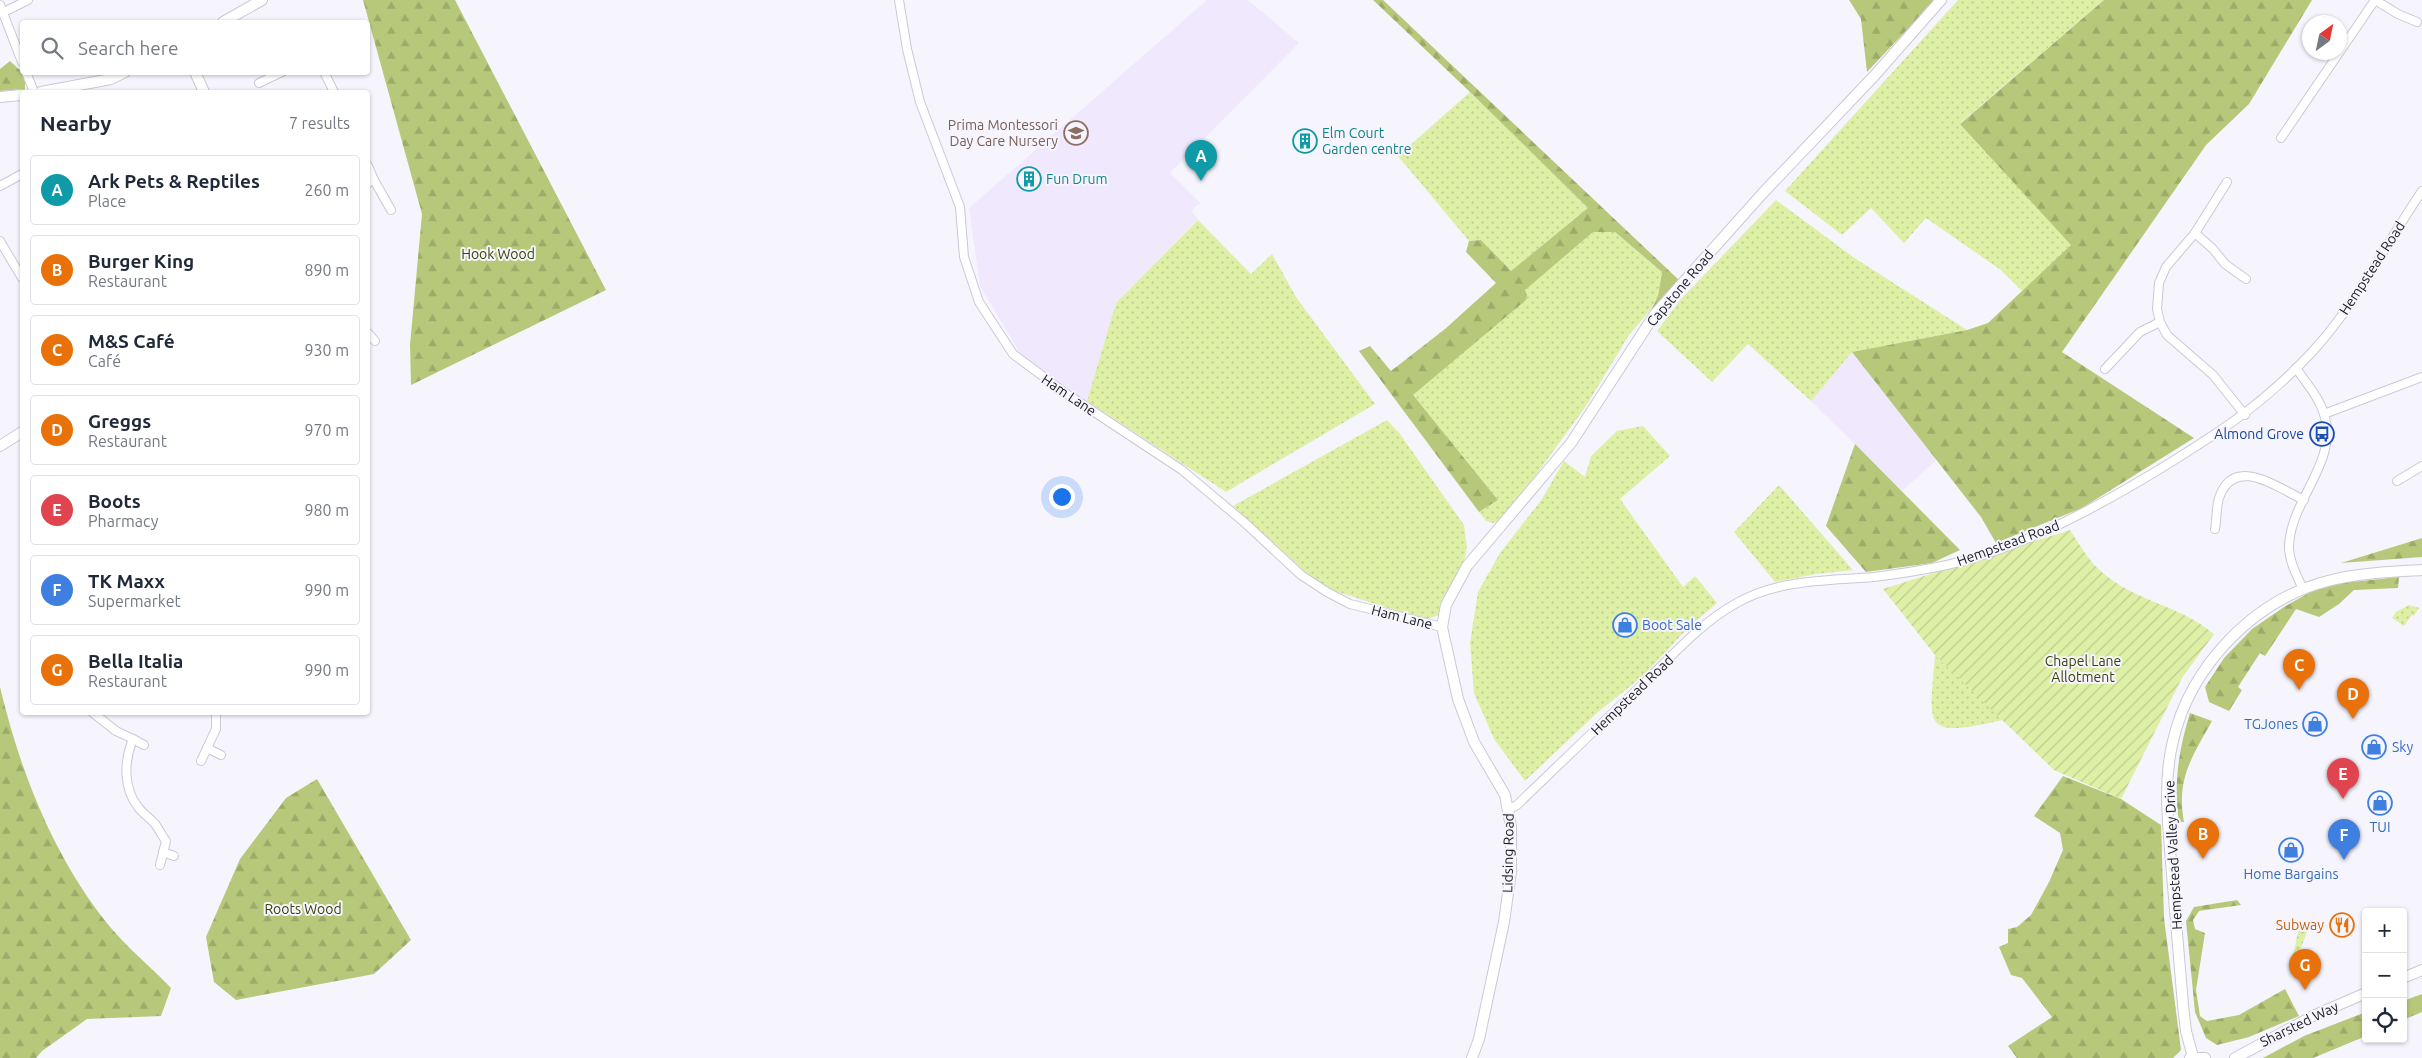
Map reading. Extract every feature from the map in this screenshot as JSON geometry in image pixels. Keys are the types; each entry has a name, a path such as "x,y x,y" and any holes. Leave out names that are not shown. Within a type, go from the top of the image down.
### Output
{"street":[{"path":"20,57 2,9 28,0"},
{"path":"227,20 262,0"},
{"name":"Ham Lane","path":"899,0 907,49 920,102 960,207 964,257 979,302 1013,354 1064,392 1182,470 1245,523 1300,574 1327,592 1350,604 1442,627"},
{"name":"Capstone Road","path":"1442,627 1446,605 1467,566 1571,443 1655,314 1941,0"},
{"path":"2281,138 2375,0 2398,14 2418,22"},
{"path":"27,75 33,90"},
{"path":"52,90 111,79 119,75"},
{"path":"196,75 203,90"},
{"path":"259,83 276,75"},
{"path":"326,75 333,90"},
{"path":"0,97 20,95"},
{"path":"0,186 20,175"},
{"path":"371,182 391,210"},
{"path":"2227,182 2195,233 2170,261 2161,275 2157,292 2160,322 2173,341 2213,375 2245,415"},
{"name":"Hempstead Road","path":"1510,809 1517,805 1688,640 1735,603 1779,586 1800,582 1876,577 1948,564 1996,550 2041,533 2087,512 2245,415 2296,368 2354,300 2422,191"},
{"path":"2195,233 2213,249 2225,264 2246,280"},
{"path":"0,241 20,275"},
{"path":"2105,369 2140,332 2160,322"},
{"path":"370,335 375,341"},
{"path":"2296,368 2316,396 2324,414 2326,444 2294,523 2289,548 2291,560 2303,589"},
{"path":"2324,414 2422,377"},
{"path":"1,442 20,433"},
{"path":"2397,480 2422,466"},
{"path":"2215,529 2220,495 2231,480 2241,476 2258,478 2304,500"},
{"name":"Hempstead Valley Drive","path":"2191,1057 2183,1005 2168,819 2168,778 2172,742 2194,686 2221,649 2249,622 2276,603 2303,589 2334,579 2422,570"},
{"name":"Lidsing Road","path":"1442,627 1444,644 1466,725 1499,783 1510,809 1510,871 1504,922 1472,1058"},
{"path":"96,715 116,730 144,745"},
{"path":"201,761 216,729 216,715"},
{"path":"133,739 126,774 130,795 139,809 155,824 166,841 160,865"},
{"path":"207,748 221,755"},
{"path":"163,852 174,856"},
{"path":"2407,976 2422,970"},
{"name":"Sharsted Way","path":"2235,1058 2315,1015 2362,995"},
{"path":"2191,1057 2205,1058"}],"shaded area":[{"path":"1207,0 1248,0 1299,43 1170,173 1200,203 1191,211 1198,219 1116,303 1087,401 1021,355 980,286 969,208"},
{"path":"1852,352 1936,460 1902,491 1811,401"}],"green space":[{"name":"Hook Wood","path":"363,0 455,0 606,290 411,385 410,345 422,214"},
{"path":"1373,0 1383,0 1680,281 1654,310 1652,308 1658,296 1662,272 1615,232 1593,232 1525,290 1526,300 1413,395 1498,500 1479,512 1359,351 1370,346 1391,371 1445,329 1496,283 1466,252 1469,241 1481,240 1511,271 1588,208"},
{"path":"1849,0 1935,0 1867,72 1861,19"},
{"path":"1958,0 2104,0 1960,123 2072,244 2023,292 2001,270 1926,218 1904,243 1871,208 1842,235 1785,191"},
{"path":"2104,0 2312,0 2249,104 2206,145 2062,352 2194,438 2082,508 1996,543 1981,517 1852,352 1967,330 1988,323 2071,245 1960,124"},
{"path":"10,61 20,70 20,75 25,75 25,89 0,91 0,69"},
{"path":"1470,92 1588,208 1511,271 1481,240 1469,241 1398,156"},
{"path":"1776,200 1856,259 1967,330 1852,352 1811,401 1748,344 1712,382 1657,331 1681,299"},
{"path":"1198,220 1251,274 1272,254 1296,297 1375,404 1226,492 1087,401 1116,303"},
{"path":"1593,232 1615,232 1662,272 1658,296 1652,308 1629,335 1586,406 1503,520 1493,523 1486,521 1479,512 1498,500 1412,395 1525,300 1524,290"},
{"path":"1387,420 1400,434 1464,525 1467,547 1462,571 1439,615 1425,620 1335,591 1313,579 1233,506"},
{"path":"1643,426 1670,456 1620,499 1683,587 1695,576 1717,603 1686,630 1643,676 1598,712 1525,781 1494,739 1474,693 1470,643 1478,592 1500,553 1542,499 1564,461 1585,477 1591,456 1617,431"},
{"path":"1855,444 1960,550 1932,563 1866,572 1826,526"},
{"path":"1779,485 1853,570 1816,574 1775,582 1734,532"},
{"name":"Chapel Lane Allotment","path":"2070,530 2093,564 2116,583 2201,624 2214,634 2182,678 2121,799 2054,770 1935,655 1883,589"},
{"path":"2422,538 2422,557 2341,563"},
{"path":"2399,577 2398,588 2354,590 2339,604 2319,617 2296,609 2265,656 2260,653 2238,687 2242,690 2229,711 2209,702 2205,687 2224,658 2252,629 2284,607 2323,585"},
{"path":"2409,605 2419,608 2404,626 2392,618 2396,612"},
{"path":"1935,655 2003,720 1957,728 1944,727 1936,722 1932,699"},
{"path":"0,687 28,781 54,840 70,869 113,931 171,988 161,1016 87,1019 42,1051 36,1058 0,1058"},
{"path":"2190,713 2212,721 2192,757 2184,781 2182,807 2184,822 2179,822 2177,808 2178,767"},
{"path":"2063,776 2121,799 2161,825 2164,918 2181,1050 2173,1058 2017,1058 2008,1046 2052,1017 2022,978 2011,975 1999,947 2008,943 2008,929 2017,927 2031,915 2049,882 2063,850 2060,833 2034,816"},
{"name":"Roots Wood","path":"317,779 411,940 374,974 236,1000 214,982 206,937 240,859 286,798"},
{"path":"2237,900 2241,905 2199,911 2193,920 2195,929 2205,933 2196,990 2200,1016 2207,1021 2239,1015 2285,989 2299,1016 2249,1037 2217,1045 2206,1038 2195,1012 2186,921 2194,907"},
{"path":"2299,927 2308,930 2297,957 2293,956"},
{"path":"2422,994 2422,1012 2407,1018 2407,1000"},
{"path":"2362,1014 2362,1038 2313,1058 2263,1058 2304,1036"}],"place":[{"name":"Prima Montessori Day Care Nursery","path":"1076,133"},
{"name":"Elm Court Garden centre","path":"1305,141"},
{"name":"Fun Drum","path":"1029,179"},
{"name":"Ark Pets & Reptiles","path":"1201,181"},
{"name":"Almond Grove","path":"2322,434"},
{"name":"Boot Sale","path":"1625,625"},
{"name":"M&S Café","path":"2299,690"},
{"name":"Greggs","path":"2353,719"},
{"name":"TGJones","path":"2315,724"},
{"name":"Sky","path":"2374,747"},
{"name":"Boots","path":"2343,799"},
{"name":"TUI","path":"2380,803"},
{"name":"Home Bargains","path":"2291,850"},
{"name":"Burger King","path":"2203,859"},
{"name":"TK Maxx","path":"2344,860"},
{"name":"Subway","path":"2342,925"},
{"name":"Bella Italia","path":"2305,990"}]}
